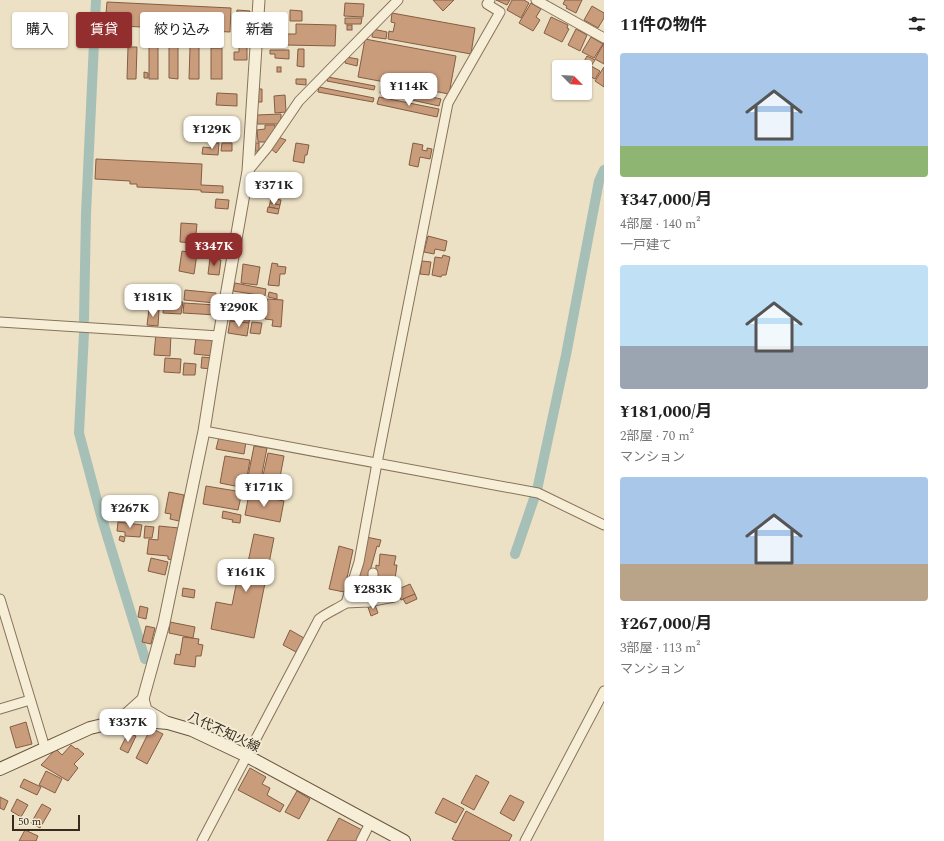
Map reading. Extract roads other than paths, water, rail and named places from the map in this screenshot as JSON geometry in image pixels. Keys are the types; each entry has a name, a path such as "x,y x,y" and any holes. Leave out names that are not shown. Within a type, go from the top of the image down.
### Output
{"main road":[{"name":"八代不知火線","path":"0,769 90,728 133,720 168,723 192,730 247,756 404,841"}],"street":[{"path":"168,723 146,710 143,699 164,623 204,431 248,171 259,0"},
{"path":"248,171 299,101 398,0"},
{"path":"346,603 359,562 377,463 448,104 500,12 487,4 490,0"},
{"path":"536,0 548,3 604,38"},
{"path":"0,322 219,336"},
{"path":"204,431 538,493 604,525"},
{"path":"368,602 373,584 373,573"},
{"path":"202,841 319,619 346,603 368,602 394,597"},
{"path":"0,599 45,748"},
{"path":"525,841 604,692"},
{"path":"112,723 124,716 143,699"},
{"path":"0,709 30,700"},
{"path":"361,841 370,823"}],"waterway":[{"path":"84,320 86,214 96,0"},
{"path":"515,554 537,490 566,355 599,181 604,170"},
{"path":"84,333 79,433 102,519 145,659"}]}
